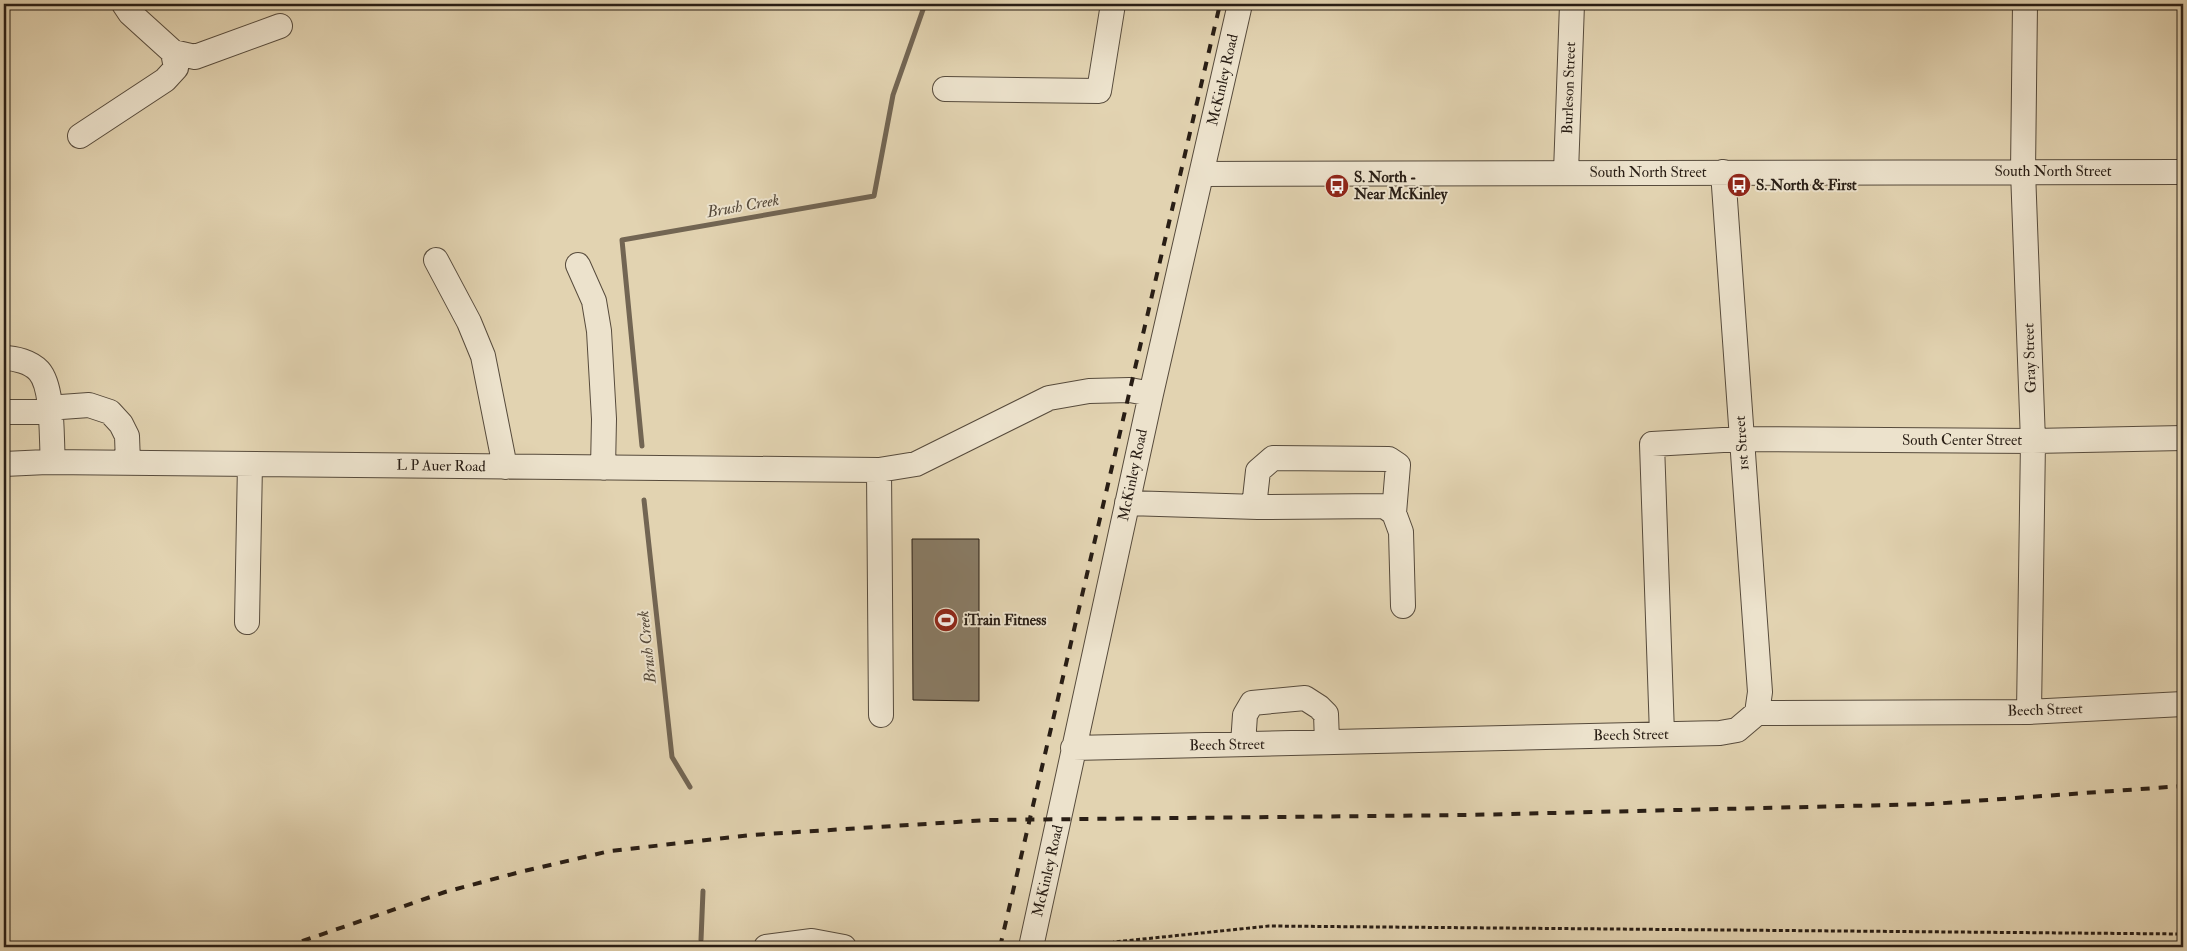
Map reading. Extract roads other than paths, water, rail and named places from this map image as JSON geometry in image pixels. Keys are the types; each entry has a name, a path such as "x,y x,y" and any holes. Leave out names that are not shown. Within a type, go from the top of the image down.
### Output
{"street":[{"path":"124,4 130,13 173,52 196,57 280,26"},
{"path":"946,89 1099,92 1112,4"},
{"name":"McKinley Road","path":"1031,947 1151,394 1240,4"},
{"name":"Burleson Street","path":"1566,172 1572,4"},
{"name":"Gray Street","path":"2025,4 2023,171 2033,441 2029,712"},
{"path":"80,136 165,80 176,68 173,52"},
{"name":"1st Street","path":"1723,172 1760,692 1757,713"},
{"name":"South North Street","path":"1202,174 2183,172"},
{"path":"436,260 469,322 483,356 505,467"},
{"path":"578,265 594,301 599,331 604,419 603,468"},
{"path":"4,358 17,358 39,371 48,389 53,462"},
{"name":"L P Auer Road","path":"4,464 53,462 879,470 916,464 1049,398 1089,391 1130,390 1151,394"},
{"path":"4,412 49,412 62,407 89,405 110,412 121,424 127,436 128,463"},
{"name":"South Center Street","path":"1662,734 1652,444 1742,439 2033,441 2183,438"},
{"path":"1254,507 1258,471 1273,458 1389,459 1398,465 1394,513 1401,532 1403,606"},
{"path":"247,622 250,464"},
{"path":"879,470 880,715"},
{"path":"1127,503 1254,507 1384,506 1394,513"},
{"path":"1243,744 1244,715 1252,703 1305,698 1326,714 1327,742"},
{"name":"Beech Street","path":"1073,748 1720,733 1737,730 1757,713 2029,712 2183,704"},
{"path":"766,947 812,940 844,947"}],"waterway":[{"name":"Brush Creek","path":"642,446 622,240 874,196 893,95 925,4"},
{"name":"Brush Creek","path":"644,500 672,757 690,787"},
{"name":"Brush Creek","path":"701,940 703,891"}],"railway":[{"path":"1000,947 1220,4"},
{"path":"285,947 445,892 520,872 610,851 751,835 988,820 1468,815 1931,804 2183,786"}],"place":[{"name":"S. North & First","path":"1739,185"},
{"name":"S. North - Near McKinley","path":"1337,186"},
{"name":"iTrain Fitness","path":"946,620"}]}
